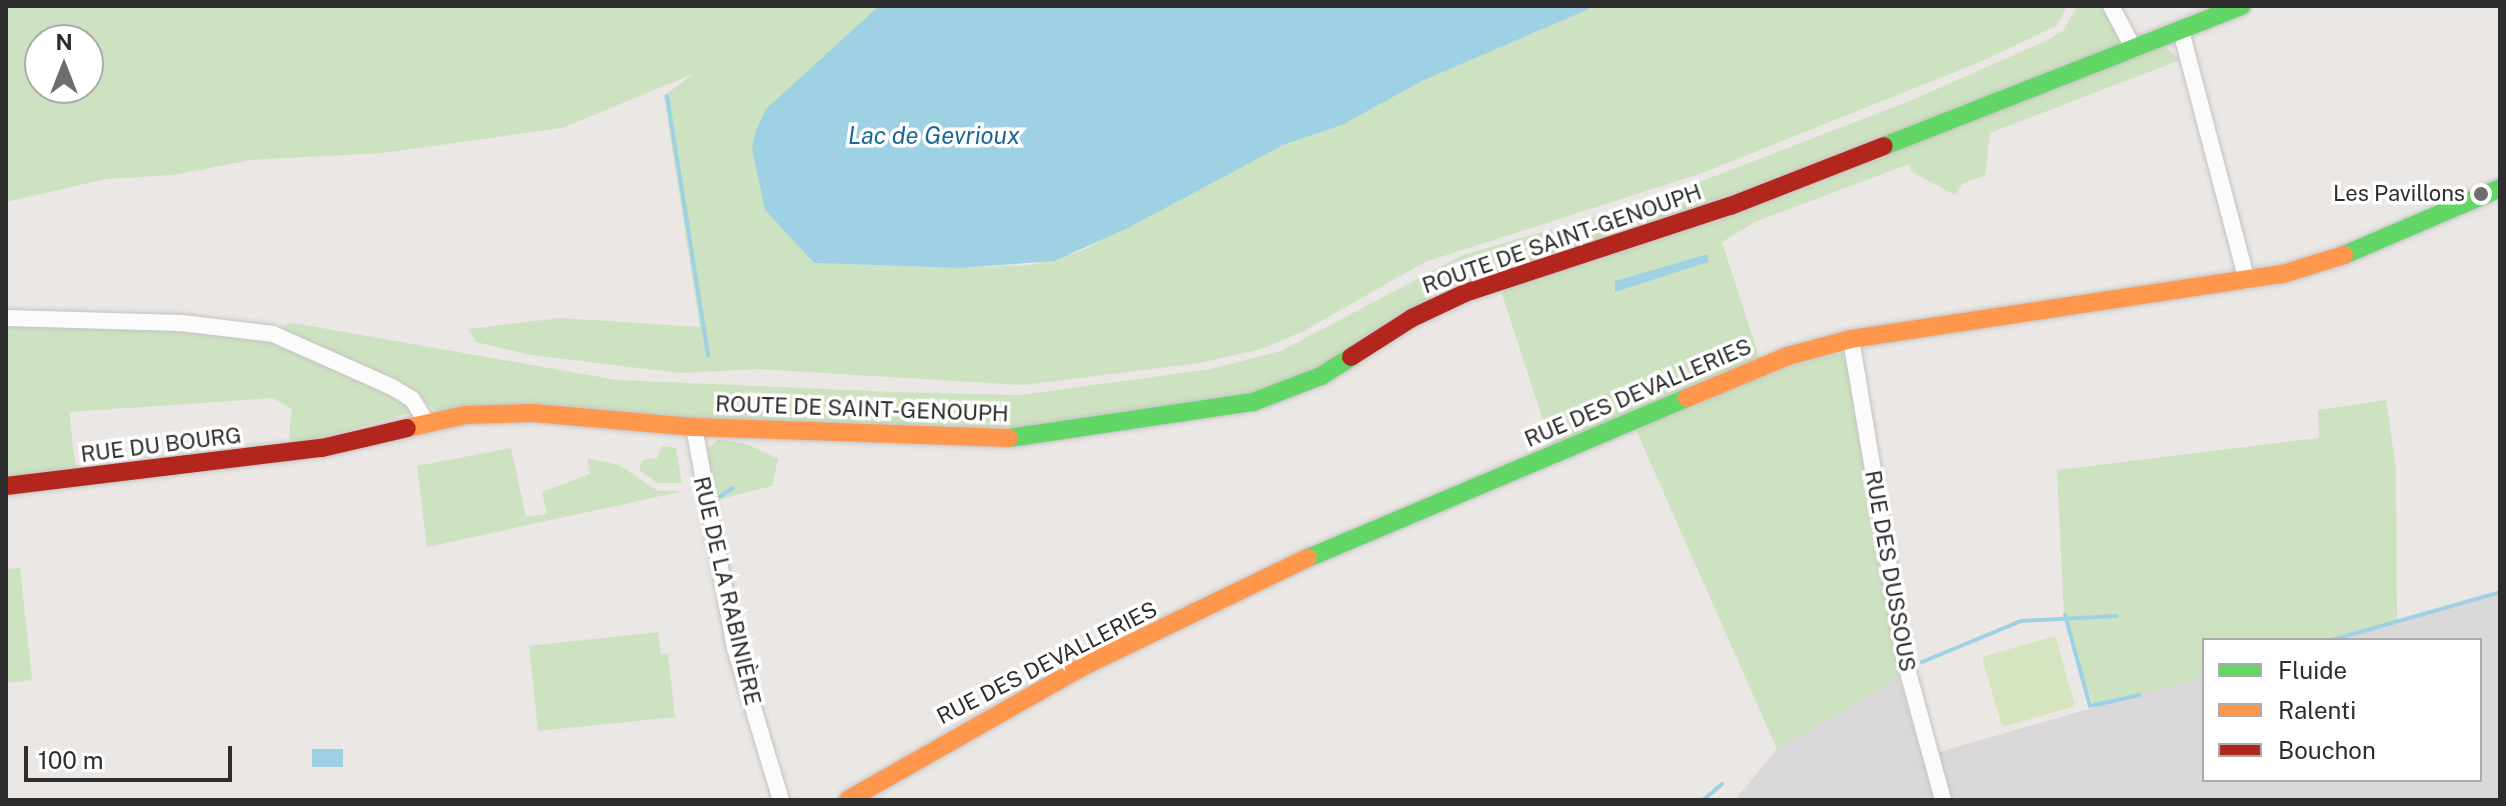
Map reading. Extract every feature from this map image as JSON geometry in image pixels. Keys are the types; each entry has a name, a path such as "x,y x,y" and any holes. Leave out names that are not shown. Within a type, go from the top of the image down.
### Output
{"street":[{"path":"2111,6 2134,49"},
{"name":"ROUTE DE SAINT-GENOUPH","path":"426,421 533,413 694,427 1000,439 1076,432 1253,402 1321,376 1412,318 1465,293 1730,206 2242,6"},
{"path":"2181,31 2247,280"},
{"name":"RUE DES DEVALLERIES","path":"848,800 1080,668 1363,532 1788,356 1851,339 2247,280 2328,262 2500,188"},
{"path":"6,318 182,323 273,334 392,387 412,399 426,421"},
{"name":"RUE DES DUSSOUS","path":"1851,339 1905,661 1943,800"},
{"name":"RUE DU BOURG","path":"6,486 322,448 426,421"},
{"name":"RUE DE LA RABINIÈRE","path":"694,427 735,648 781,800"}],"shaded area":[{"path":"2500,592 2500,800 1735,800 1777,749 1899,678 1922,757 2202,677 2202,782 2482,782 2482,638 2339,638"}],"green space":[{"path":"6,6 879,6 856,30 765,209 814,263 961,268 1032,265 1081,251 1283,145 1342,125 1422,81 1596,6 2068,6 2056,26 1980,62 1705,172 1425,262 1302,332 1261,349 1200,363 1024,385 758,369 680,373 532,355 476,342 469,329 560,318 700,327 664,96 693,74 562,128 382,153 251,160 173,175 106,179 6,202"},
{"path":"2077,6 2105,6 2121,36 2119,46 1755,190 1441,291 1325,364 1253,393 1045,429 437,411 408,390 281,329 289,323 305,325 617,380 894,392 1021,395 1211,369 1281,351 1463,255 1658,198 1912,100 2046,41 2064,30"},
{"path":"2165,47 2180,60 1990,133 1985,175 1962,184 1955,195 1912,172 1909,164 1755,222 1722,242 1761,363 1553,451 1501,291"},
{"path":"6,325 248,335 285,344 405,402 413,412 301,444 289,438 292,409 273,398 69,412 76,471 6,480"},
{"path":"1842,353 1850,366 1899,678 1777,749 1636,430 1759,374"},
{"path":"2386,400 2396,469 2397,622 2339,638 2202,638 2202,677 2094,708 2064,616 2057,470 2319,438 2318,410"},
{"path":"719,439 747,444 778,459 772,486 714,501 707,462 708,449"},
{"path":"662,446 676,448 682,483 658,483 639,470 642,460 657,458"},
{"path":"511,448 526,517 547,514 542,492 590,474 587,458 619,465 658,491 684,491 427,547 417,466"},
{"path":"20,568 32,680 6,683 6,569"},
{"path":"658,632 661,654 668,654 675,717 538,731 529,646"},
{"path":"2055,636 2075,706 2002,727 1982,657"}],"water":[{"name":"Lac de Gevrioux","path":"879,6 1596,6 1422,81 1342,125 1283,145 1126,229 1054,261 961,268 814,263 765,210 752,149 755,133 766,109"},
{"path":"1708,254 1708,262 1615,292 1615,281"},
{"path":"312,749 343,749 343,767 312,767"}],"waterway":[{"path":"667,96 708,356"},
{"path":"712,502 733,488"},
{"path":"2339,638 2500,592"},
{"path":"2065,615 2090,706 2140,695"},
{"path":"1922,662 2021,621 2116,616"},
{"path":"744,646 754,682"},
{"path":"1703,800 1722,784"}],"traffic: fast":[{"path":"1884,146 2242,6"},
{"path":"2344,255 2500,188"},
{"path":"1009,438 1253,402 1321,376 1351,357"},
{"path":"1308,558 1687,398"}],"traffic: slow":[{"path":"1687,398 1788,356 1851,339 2283,274 2344,255"},
{"path":"407,428 465,415 533,413 694,427 1009,438"},
{"path":"848,800 1080,668 1308,558"}],"traffic: jam":[{"path":"1351,357 1412,318 1465,293 1730,206 1884,146"},
{"path":"6,486 322,448 407,428"}],"place":[{"name":"Les Pavillons","path":"2481,194"}]}
